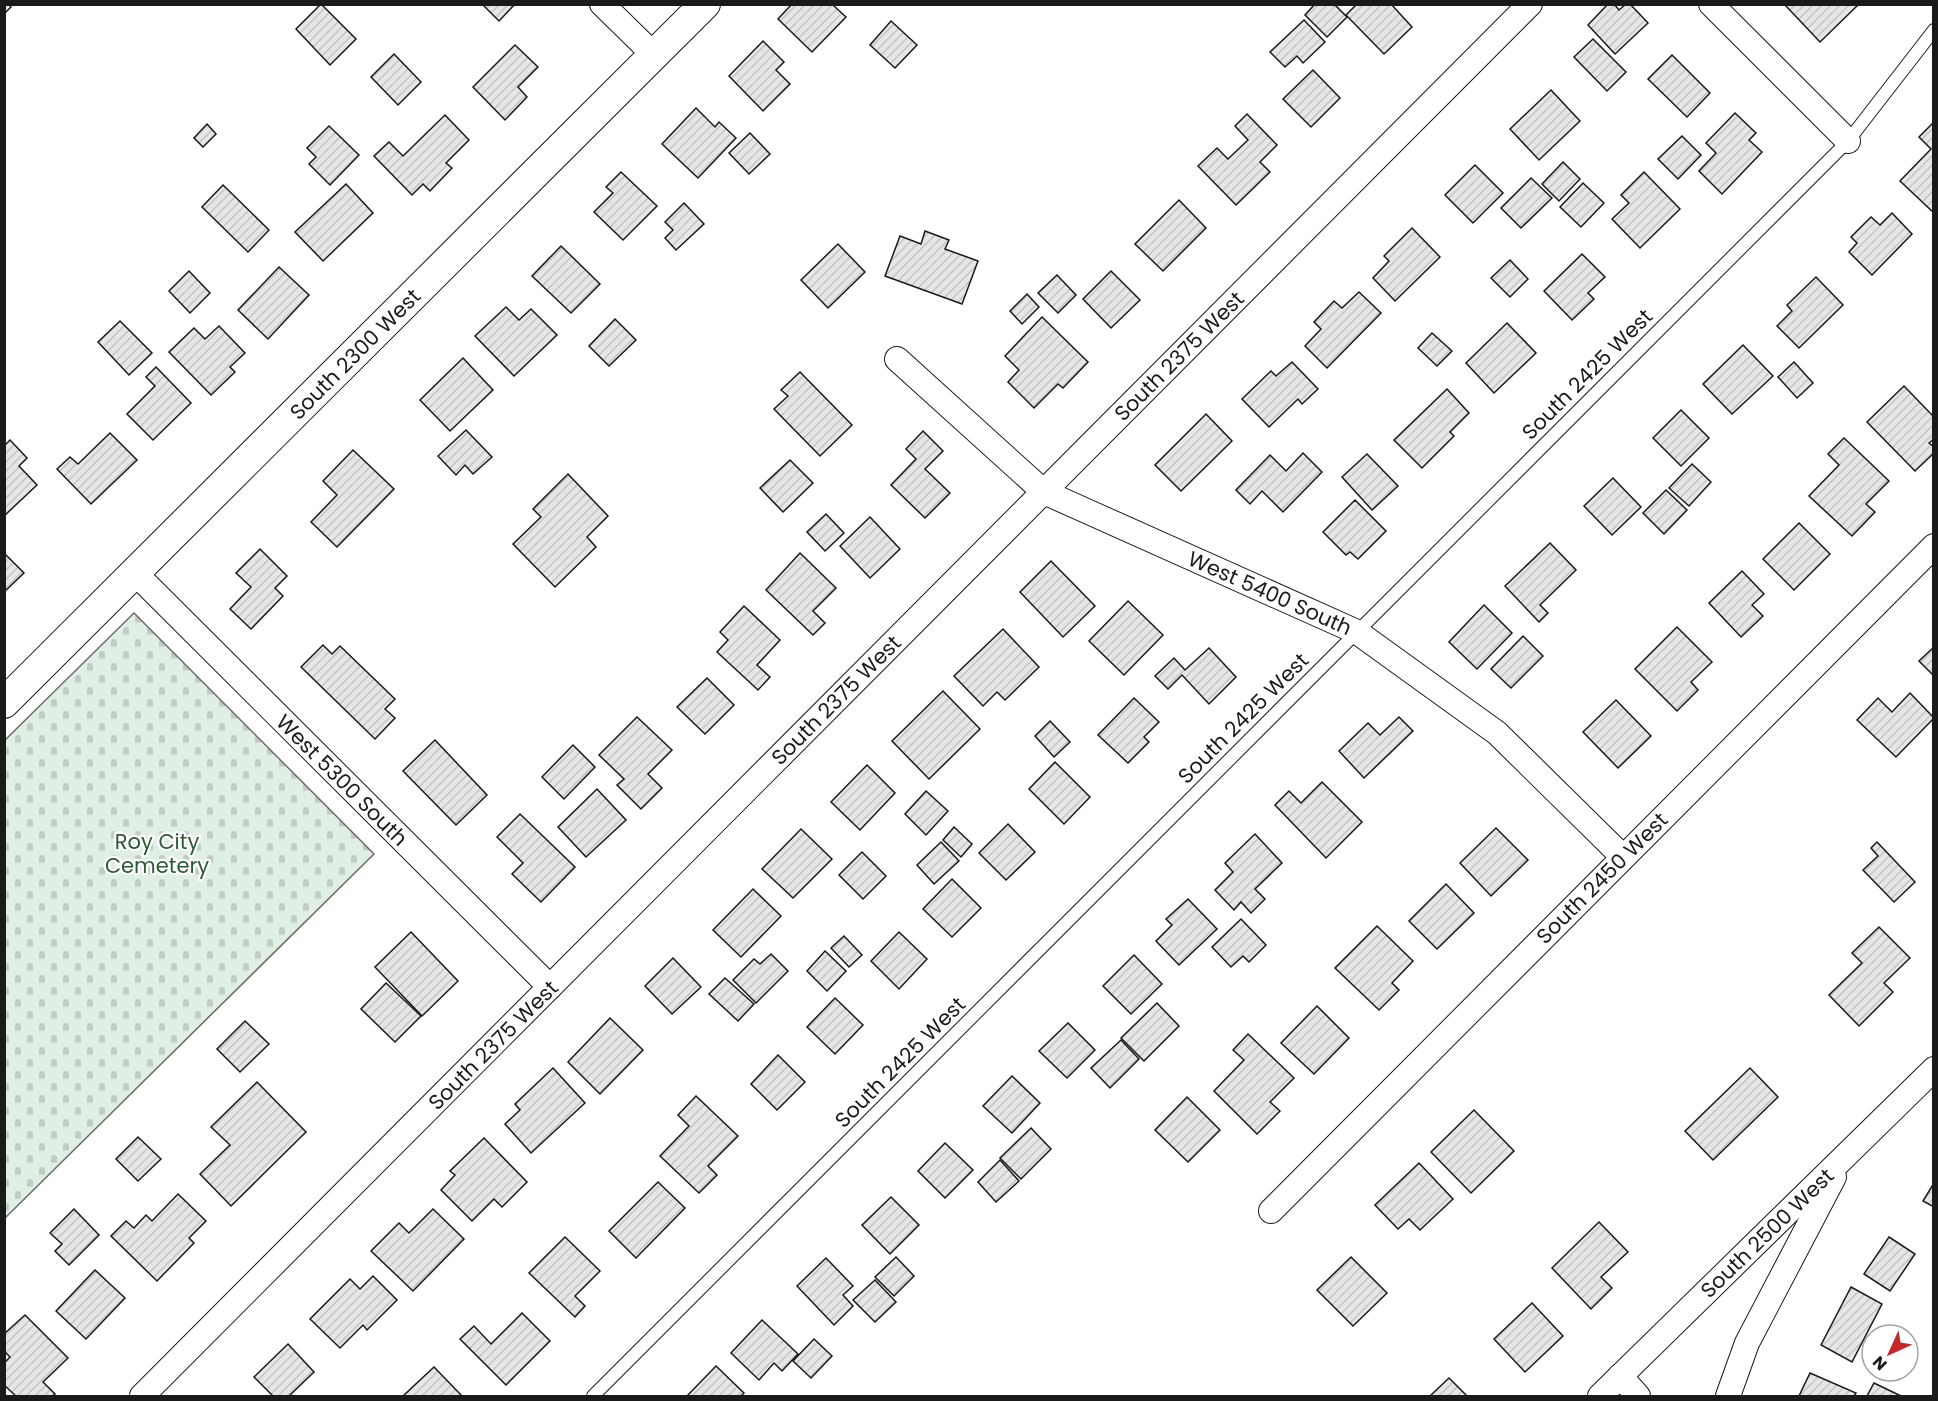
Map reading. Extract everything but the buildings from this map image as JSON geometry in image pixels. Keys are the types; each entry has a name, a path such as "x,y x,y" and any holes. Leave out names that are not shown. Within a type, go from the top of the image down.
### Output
{"street":[{"path":"602,4 654,56"},
{"name":"South 2300 West","path":"4,703 705,4"},
{"name":"South 2375 West","path":"142,1396 1530,4"},
{"path":"1711,4 1848,141"},
{"name":"West 5400 South","path":"897,358 1044,492 1357,632 1497,733 1623,857"},
{"name":"South 2450 West","path":"1271,1211 1934,546"},
{"name":"West 5300 South","path":"135,573 550,987"},
{"name":"South 2500 West","path":"1600,1396 1934,1069"},
{"path":"1728,1396 1747,1343 1844,1158"},
{"path":"1620,1376 1638,1396"}],"lane":[{"name":"South 2425 West","path":"593,1396 1848,141 1934,30"}],"green space":[{"name":"Roy City Cemetery","path":"134,613 374,854 5,1218 5,740"}]}
